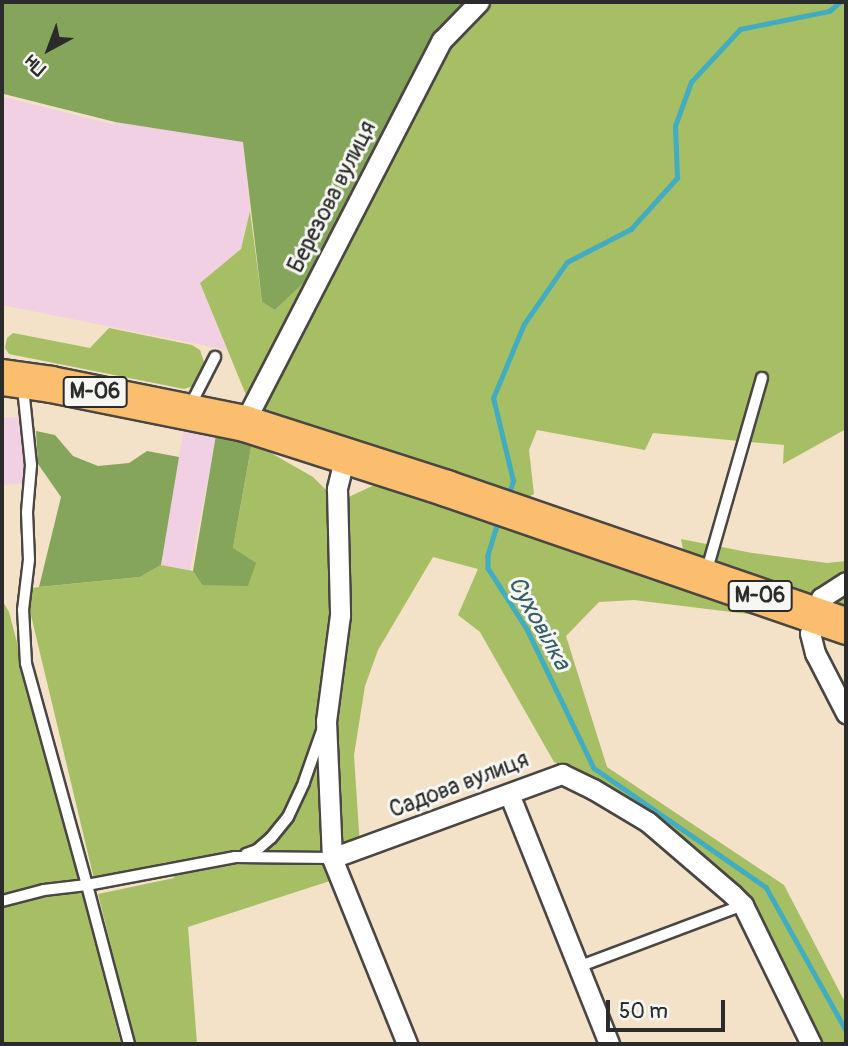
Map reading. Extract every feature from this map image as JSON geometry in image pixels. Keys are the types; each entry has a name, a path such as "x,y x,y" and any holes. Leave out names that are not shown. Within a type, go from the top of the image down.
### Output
{"highway":[{"name":"М-06","path":"12,378 244,424 446,488 831,621"}],"street":[{"name":"Березова вулиця","path":"244,424 443,40 479,2"},
{"path":"345,456 337,489 340,615 326,721 332,858 407,1044"},
{"path":"846,582 821,598 831,621 810,633 816,653 846,713"},
{"name":"Садова вулиця","path":"332,858 510,796 552,775 562,774 664,834 743,905 811,1044"},
{"path":"510,796 609,1044"}],"lane":[{"path":"187,411 202,387 215,357"},
{"path":"12,378 31,465 27,512 29,560 23,610 26,663 129,1044"},
{"path":"705,577 762,378"},
{"path":"2,901 44,890 88,885 235,857 257,850 280,828 304,782 314,748 326,721"},
{"path":"235,857 332,858"},
{"path":"578,967 743,905"}],"shaded area":[{"path":"4,97 115,125 115,122 243,141 250,211 241,249 200,283 227,350 2,305"},
{"path":"23,417 27,483 2,485 2,418"},
{"path":"184,429 216,435 190,571 158,564"}],"green space":[{"path":"2,2 468,2 327,261 275,310 262,302 243,142 115,122 4,94 2,96"},
{"path":"468,2 846,2 846,429 783,464 784,445 653,433 645,450 537,430 529,450 534,494 521,501 253,412 200,283 241,249 250,211 262,302 275,310 327,261"},
{"path":"109,328 192,345 200,350 206,368 196,385 184,389 9,354 5,348 7,338 13,333 90,348"},
{"path":"36,431 55,435 73,456 98,466 129,463 147,451 179,457 161,565 140,577 39,587 61,497 38,464"},
{"path":"216,435 252,442 233,548 256,563 248,586 202,585 193,571"},
{"path":"252,442 313,477 338,502 385,480 788,619 634,600 599,602 566,636 607,767 784,885 846,1004 846,1044 822,1044 753,902 739,888 574,771 554,762 480,632 458,615 478,569 433,557 378,650 365,686 354,755 360,847 321,856 330,881 188,927 197,1044 135,1044 98,894 174,878 167,862 94,879 29,607 30,588 140,577 161,565 193,571 202,585 233,548"},
{"path":"681,539 752,553 827,563 846,561 846,614 685,559"},
{"path":"2,600 9,612 121,1044 2,1044"}],"waterway":[{"name":"Суховілка","path":"508,495 513,481 493,398 524,324 567,262 631,229 677,178 675,126 691,82 740,29 829,11 840,2"},
{"name":"Суховілка","path":"499,519 488,556 488,568 527,629 594,768 766,887 846,1030"}]}
